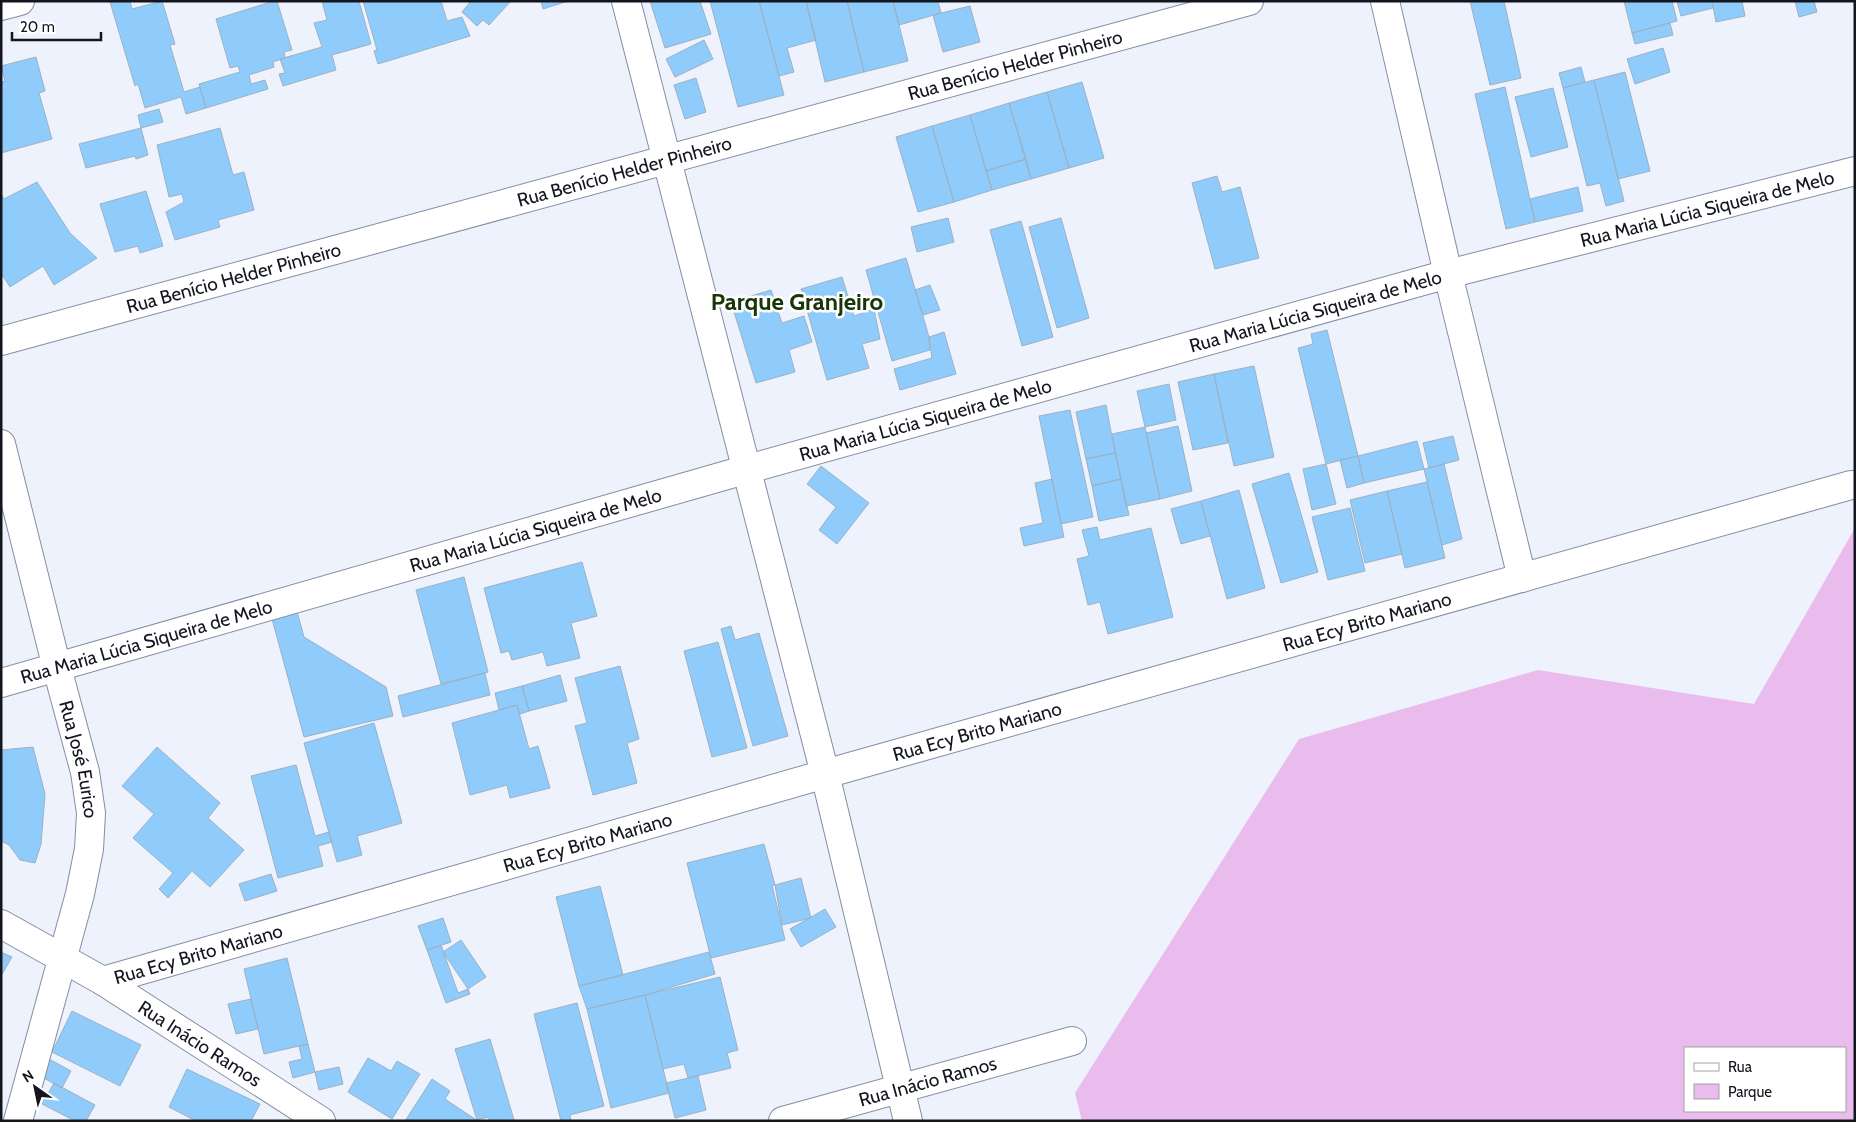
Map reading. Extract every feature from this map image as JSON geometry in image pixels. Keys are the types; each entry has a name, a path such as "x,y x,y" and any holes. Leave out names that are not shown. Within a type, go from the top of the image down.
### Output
{"street":[{"path":"1,6 20,1"},
{"path":"626,1 825,774 908,1121"},
{"name":"Rua Benício Helder Pinheiro","path":"1,341 1249,1"},
{"path":"1385,1 1448,274 1522,578"},
{"name":"Rua Maria Lúcia Siqueira de Melo","path":"1,683 748,469 1448,274 1855,171"},
{"name":"Rua José Eurico","path":"1,444 85,772 90,813 89,849 80,894 18,1121"},
{"name":"Rua Ecy Brito Mariano","path":"103,981 825,774 1851,485"},
{"name":"Rua Inácio Ramos","path":"1,924 103,981 306,1116"},
{"name":"Rua Inácio Ramos","path":"783,1121 1072,1042"}],"green space":[{"path":"1855,528 1855,1121 1082,1121 1075,1093 1299,739 1538,670 1754,704"}],"building":[{"path":"130,1 132,9 162,1 175,44 170,45 184,92 200,87 206,108 186,114 181,97 145,108 138,84 135,86 110,2"},
{"path":"277,1 292,50 284,52 285,58 273,62 274,67 249,75 251,84 265,80 268,89 206,108 199,84 240,72 238,66 230,68 216,19"},
{"path":"322,1 359,1 371,44 332,55 336,70 283,86 279,74 285,73 280,59 322,47 314,23 327,20"},
{"path":"363,1 441,1 447,21 462,17 470,36 378,64 374,51 377,50"},
{"path":"471,1 511,1 489,25 483,20 477,26 462,12"},
{"path":"541,1 568,1 543,9"},
{"path":"650,1 700,1 711,34 665,48"},
{"path":"710,1 759,1 784,95 738,107"},
{"path":"759,1 806,1 816,40 787,48 794,72 779,76"},
{"path":"806,1 847,1 864,72 825,82"},
{"path":"847,1 893,1 908,61 864,72"},
{"path":"893,1 938,1 941,13 899,25"},
{"path":"1470,1 1504,1 1521,78 1490,85"},
{"path":"1624,1 1672,1 1677,21 1632,33"},
{"path":"1677,1 1712,1 1713,8 1681,16"},
{"path":"1712,1 1742,1 1745,16 1716,22"},
{"path":"1795,1 1814,1 1817,12 1799,17"},
{"path":"970,6 980,42 943,52 933,15"},
{"path":"1670,23 1673,35 1635,44 1632,33"},
{"path":"704,40 713,59 675,77 666,59"},
{"path":"1663,48 1670,72 1635,84 1627,59"},
{"path":"36,57 45,91 39,93 52,139 1,153 1,82 5,81 1,66"},
{"path":"1581,67 1585,82 1563,88 1559,73"},
{"path":"1625,72 1650,171 1618,179 1594,80"},
{"path":"696,78 706,112 685,119 674,85"},
{"path":"1594,80 1624,201 1606,206 1600,183 1587,186 1563,88"},
{"path":"1082,82 1104,158 1069,168 1047,92"},
{"path":"1505,87 1535,222 1506,229 1475,94"},
{"path":"1553,88 1568,147 1531,157 1515,97"},
{"path":"1047,92 1069,168 1031,179 1009,103"},
{"path":"1009,103 1026,159 986,171 970,115"},
{"path":"159,109 163,122 141,128 138,115"},
{"path":"970,115 992,190 954,202 932,126"},
{"path":"932,126 954,202 918,212 896,137"},
{"path":"141,128 148,155 136,159 135,156 86,168 79,144"},
{"path":"220,128 233,175 244,172 254,210 218,220 220,227 175,240 166,212 184,202 182,194 169,197 157,145"},
{"path":"1026,159 1031,179 992,190 986,171"},
{"path":"1217,176 1222,192 1240,187 1259,258 1215,269 1192,183"},
{"path":"37,182 70,233 97,258 54,285 43,266 10,287 1,273 1,194 4,199"},
{"path":"1578,187 1583,211 1535,222 1530,199"},
{"path":"146,191 163,246 140,253 138,246 115,252 100,204"},
{"path":"948,218 954,242 917,252 911,227"},
{"path":"1061,218 1089,318 1057,328 1029,227"},
{"path":"1021,221 1053,337 1022,346 990,230"},
{"path":"906,258 929,337 930,350 892,361 866,270"},
{"path":"842,277 854,316 874,309 880,339 862,344 869,368 827,380 801,289"},
{"path":"930,285 940,310 923,315 915,290"},
{"path":"771,290 782,323 804,316 812,342 789,350 795,372 756,383 731,302"},
{"path":"1327,330 1358,456 1326,464 1298,348 1313,344 1311,334"},
{"path":"944,332 956,374 900,390 894,369 932,358 929,337"},
{"path":"1254,366 1274,457 1234,466 1214,374"},
{"path":"1214,374 1228,443 1193,450 1178,382"},
{"path":"1169,384 1176,420 1145,427 1137,391"},
{"path":"1106,405 1115,453 1086,459 1076,412"},
{"path":"1070,410 1093,517 1061,524 1039,416"},
{"path":"1178,426 1192,491 1160,499 1146,433"},
{"path":"1145,427 1160,499 1126,506 1112,434"},
{"path":"1453,436 1459,460 1429,468 1423,443"},
{"path":"1417,441 1424,469 1364,483 1358,456"},
{"path":"1115,453 1121,479 1092,486 1086,459"},
{"path":"1358,456 1364,483 1347,488 1340,460"},
{"path":"1326,464 1336,504 1312,510 1303,469"},
{"path":"1444,464 1462,539 1442,545 1424,469"},
{"path":"821,466 869,503 837,544 819,530 836,507 807,484"},
{"path":"1289,473 1318,572 1281,583 1252,484"},
{"path":"1052,479 1064,537 1024,546 1020,528 1043,523 1035,483"},
{"path":"1121,479 1129,515 1099,521 1092,486"},
{"path":"1427,482 1445,558 1405,568 1387,491"},
{"path":"1239,490 1265,588 1227,599 1201,501"},
{"path":"1387,491 1402,554 1365,563 1350,500"},
{"path":"1201,501 1210,536 1181,544 1171,509"},
{"path":"1350,508 1365,571 1328,580 1312,517"},
{"path":"1097,527 1100,540 1151,528 1173,617 1108,634 1100,602 1088,605 1077,559 1089,556 1082,530"},
{"path":"582,562 597,616 571,623 580,658 547,666 543,652 512,660 509,651 501,653 484,588"},
{"path":"464,577 488,672 441,684 416,590"},
{"path":"296,608 304,637 386,687 393,716 304,737 271,615"},
{"path":"731,626 735,640 759,633 788,736 753,746 721,629"},
{"path":"718,642 747,748 712,757 684,651"},
{"path":"620,666 639,739 627,743 637,783 593,795 575,726 587,723 575,678"},
{"path":"485,673 490,695 403,717 398,696"},
{"path":"560,675 567,701 529,711 522,686"},
{"path":"522,686 529,711 520,714 517,705 499,710 495,693"},
{"path":"517,705 529,749 538,746 550,788 510,798 507,785 470,795 452,723"},
{"path":"374,723 402,823 357,836 362,855 337,862 304,743"},
{"path":"33,747 45,794 41,844 35,863 20,860 9,845 1,841 1,750"},
{"path":"157,747 220,803 208,818 244,850 210,887 192,871 168,898 159,889 173,873 133,838 154,814 122,786"},
{"path":"296,765 315,836 329,832 332,842 318,846 323,866 278,878 251,776"},
{"path":"764,844 775,885 772,885 785,940 711,958 687,863"},
{"path":"271,874 277,891 245,901 239,884"},
{"path":"801,878 811,918 782,925 775,885"},
{"path":"600,886 623,975 579,986 556,897"},
{"path":"825,909 836,927 801,947 790,929"},
{"path":"443,918 451,942 427,950 418,926"},
{"path":"461,940 486,977 468,989 443,952"},
{"path":"441,945 458,993 468,989 470,994 446,1003 427,950"},
{"path":"1,952 12,957 1,976"},
{"path":"709,952 715,974 645,995 587,1009 579,986"},
{"path":"287,958 308,1044 264,1054 244,969"},
{"path":"720,977 738,1050 727,1053 731,1068 688,1078 684,1064 663,1069 645,995"},
{"path":"645,995 669,1093 611,1108 587,1009"},
{"path":"251,999 258,1029 236,1034 228,1004"},
{"path":"577,1003 604,1106 570,1115 571,1121 561,1121 534,1014"},
{"path":"72,1011 141,1045 120,1086 52,1052"},
{"path":"490,1039 514,1120 512,1121 489,1121 489,1117 477,1120 455,1049"},
{"path":"308,1044 315,1072 293,1078 289,1062 302,1059 299,1046"},
{"path":"368,1058 391,1071 397,1061 420,1074 392,1119 348,1092"},
{"path":"49,1059 71,1071 62,1088 40,1076"},
{"path":"339,1067 343,1084 319,1090 315,1072"},
{"path":"187,1069 260,1104 251,1121 196,1121 169,1107"},
{"path":"698,1076 706,1110 675,1118 666,1083"},
{"path":"432,1079 450,1091 445,1099 478,1121 405,1121"},
{"path":"54,1083 95,1105 86,1121 75,1121 42,1104"}],"district":[{"name":"Parque Granjeiro","path":"797,302"}]}
